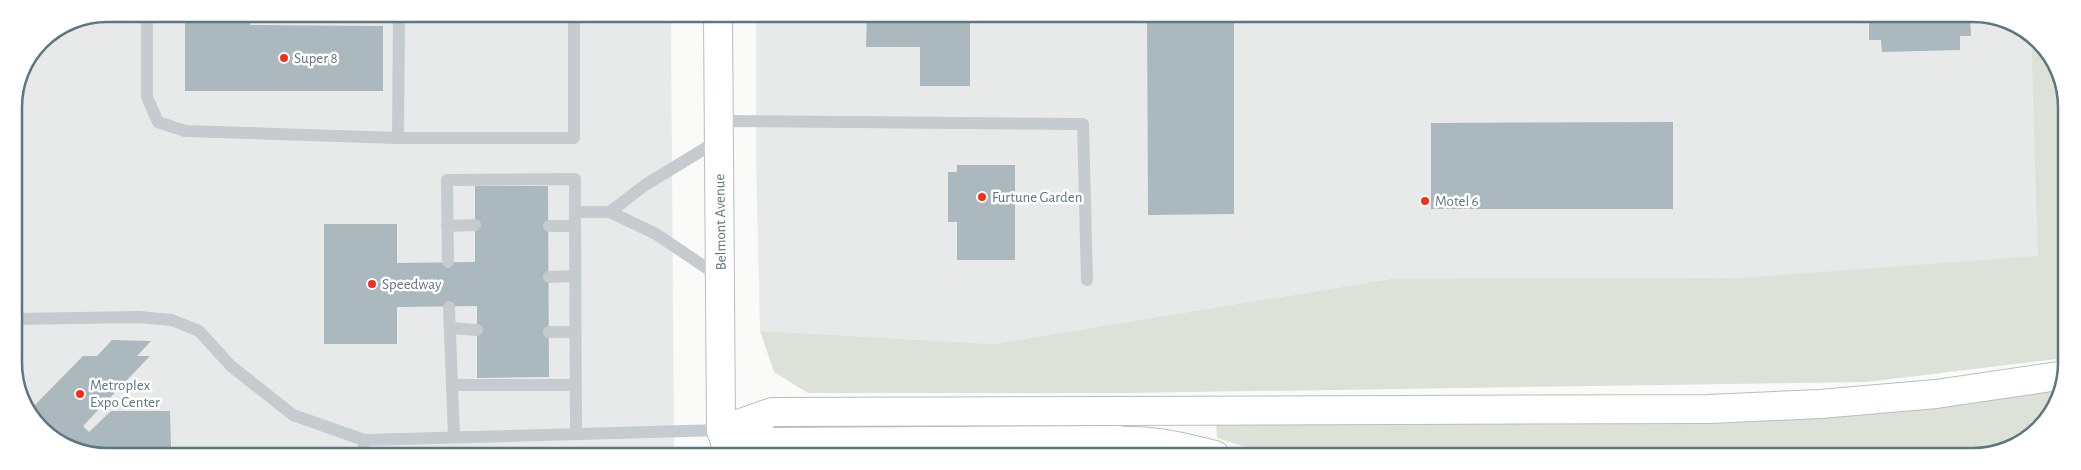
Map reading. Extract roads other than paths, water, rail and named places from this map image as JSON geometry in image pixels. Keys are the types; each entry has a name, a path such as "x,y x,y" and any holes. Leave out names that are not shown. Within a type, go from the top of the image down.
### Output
{"main road":[{"name":"Belmont Avenue","path":"718,22 721,447"},
{"path":"721,447 772,412 1718,409 1820,404 1936,394 2057,376"},
{"path":"721,447 773,442 1119,440 1181,447"},
{"path":"1084,447 1119,440"}],"lane":[{"path":"147,22 147,97 158,122 185,131 398,138 574,138 574,22"},
{"path":"398,138 399,22"},
{"path":"610,212 719,130 1083,124 1087,280"},
{"path":"448,262 447,180 575,179 576,433"},
{"path":"575,212 610,212 656,234 720,277"},
{"path":"447,226 475,225"},
{"path":"548,226 575,226"},
{"path":"549,277 575,276"},
{"path":"449,307 454,436"},
{"path":"22,319 140,316 172,320 199,331 231,366 293,416 364,440 576,433 721,447"},
{"path":"450,328 477,330"},
{"path":"549,332 575,332"},
{"path":"453,385 575,385"},
{"path":"364,440 364,448"}],"place":[{"name":"Super 8","path":"284,58"},
{"name":"Furtune Garden","path":"982,197"},
{"name":"Motel 6","path":"1425,201"},
{"name":"Speedway","path":"372,284"},
{"name":"Metroplex Expo Center","path":"80,394"}]}
